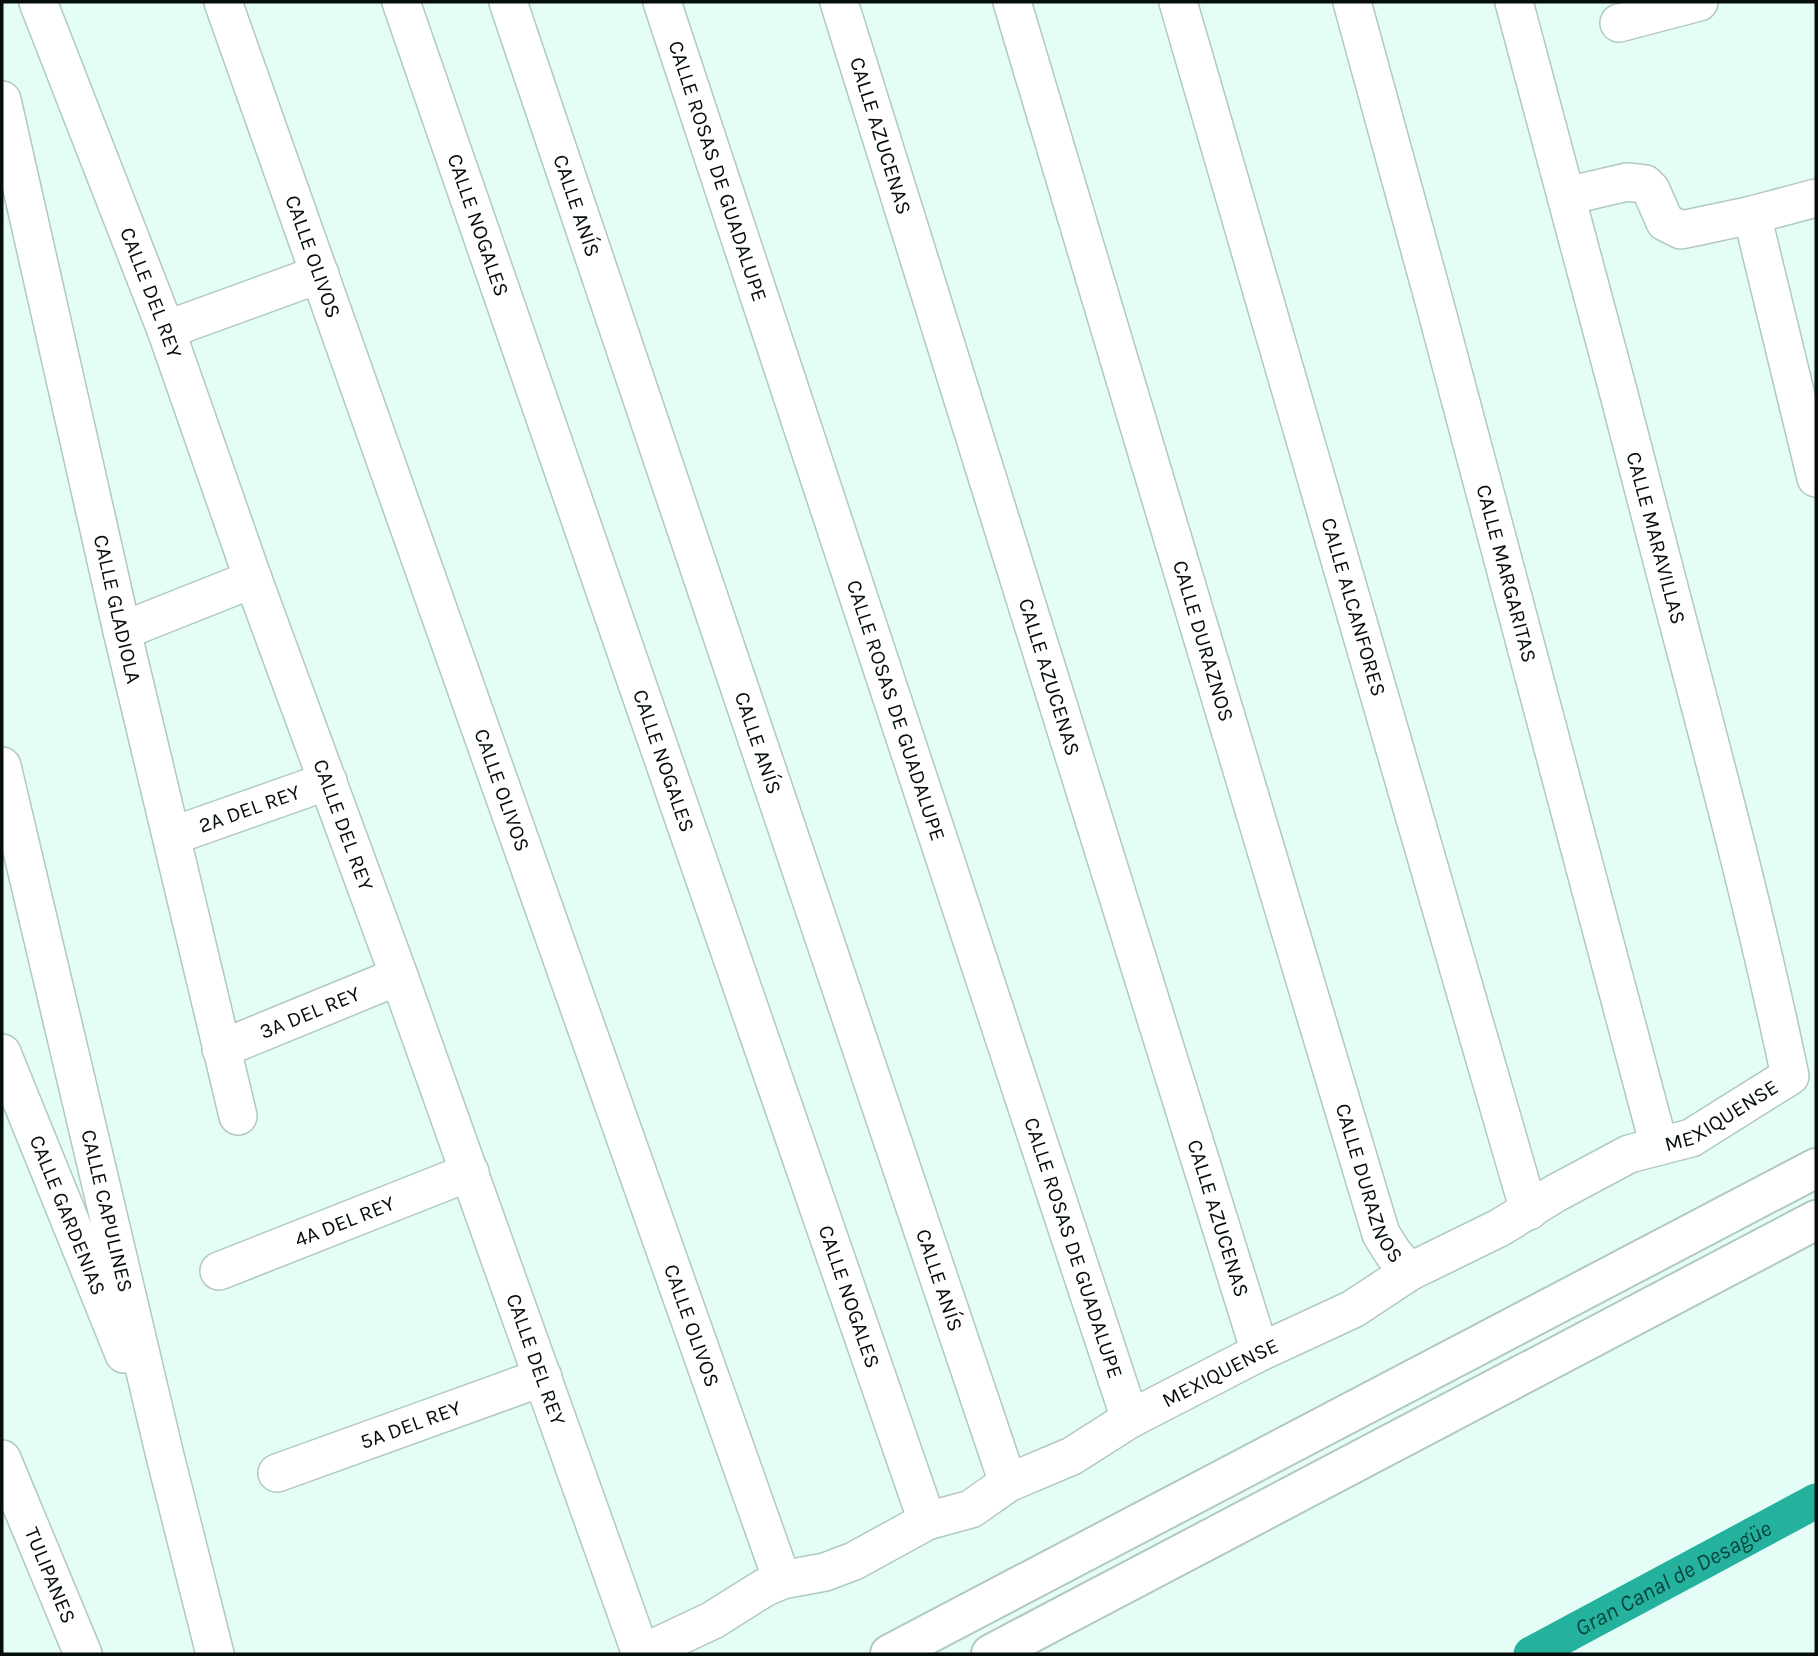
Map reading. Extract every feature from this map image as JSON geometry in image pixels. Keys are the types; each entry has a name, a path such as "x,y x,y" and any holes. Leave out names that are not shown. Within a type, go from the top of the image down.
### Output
{"highway":[{"path":"890,1654 1816,1168"},
{"path":"990,1654 1816,1220"}],"street":[{"name":"CALLE DEL REY","path":"37,2 166,330 253,579 470,1172 641,1654"},
{"name":"CALLE OLIVOS","path":"223,2 782,1580"},
{"name":"CALLE NOGALES","path":"401,2 927,1521"},
{"name":"CALLE ANÍS","path":"508,2 1008,1483"},
{"name":"CALLE ROSAS DE GUADALUPE","path":"662,2 1129,1419"},
{"name":"CALLE AZUCENAS","path":"839,2 1260,1352"},
{"name":"CALLE DURAZNOS","path":"1012,2 1381,1234 1409,1272"},
{"name":"CALLE ALCANFORES","path":"1178,2 1529,1211"},
{"name":"CALLE MARGARITAS","path":"1352,2 1659,1146"},
{"name":"CALLE MARAVILLAS","path":"1514,2 1731,825 1773,993 1790,1076"},
{"path":"1619,23 1699,2"},
{"name":"CALLE GLADIOLA","path":"2,100 122,631 238,1116"},
{"path":"1567,196 1627,182 1644,184 1651,190 1665,222 1681,230 1816,198"},
{"path":"1752,215 1810,427 1816,478"},
{"path":"166,330 320,274"},
{"path":"122,631 253,579"},
{"name":"CALLE CAPULINES","path":"2,766 165,1457 215,1654"},
{"name":"2A DEL REY","path":"172,836 328,781"},
{"name":"3A DEL REY","path":"221,1049 399,976"},
{"name":"CALLE GARDENIAS","path":"2,1053 165,1457"},
{"name":"MEXIQUENSE","path":"641,1654 713,1620 764,1588 782,1580 825,1572 854,1561 927,1521 971,1509 1008,1483 1072,1456 1129,1419 1260,1352 1353,1309 1409,1272 1499,1228 1556,1193 1629,1154 1691,1138 1790,1076"},
{"name":"4A DEL REY","path":"219,1271 470,1172"},
{"name":"5A DEL REY","path":"277,1473 543,1377"},
{"name":"TULIPANES","path":"2,1459 83,1654"}],"waterway":[{"name":"Gran Canal de Desagüe","path":"1531,1654 1816,1501"}]}
